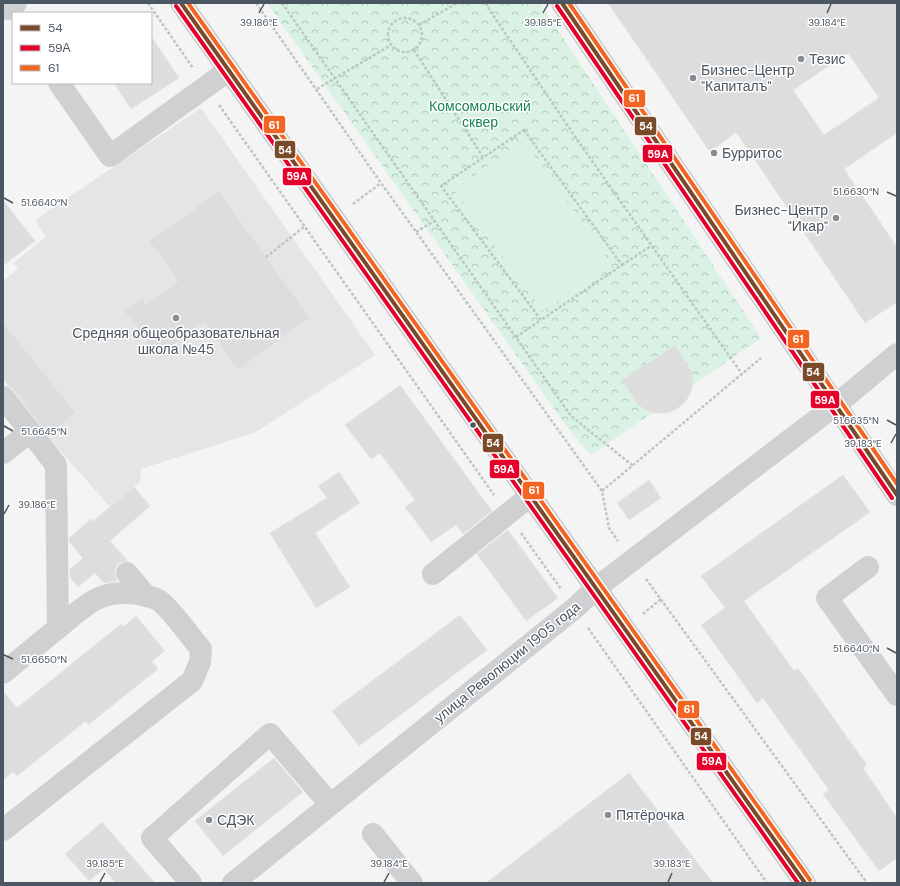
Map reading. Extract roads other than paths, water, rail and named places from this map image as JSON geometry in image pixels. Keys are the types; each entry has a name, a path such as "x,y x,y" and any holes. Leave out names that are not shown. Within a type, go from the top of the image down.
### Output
{"main road":[{"path":"181,3 805,883"},
{"path":"562,3 808,366 837,404 897,495"}],"street":[{"path":"60,84 110,156 229,70"},
{"name":"улица Революции 1905 года","path":"232,883 575,608 596,588 837,404 897,354"},
{"path":"3,397 56,465 58,628"},
{"path":"3,453 30,432"},
{"path":"433,574 530,496"},
{"path":"868,567 827,598 897,694"},
{"path":"3,673 85,605 103,596 121,583 146,596 161,601 201,648 200,662 192,681 3,830"},
{"path":"191,883 152,838 270,734 330,804"},
{"path":"373,834 412,883"}],"place":[{"name":"Тезис","path":"801,59"},
{"name":"Бизнес-Центр \"Капиталъ\"","path":"693,78"},
{"name":"Бурритос","path":"714,153"},
{"name":"Бизнес-Центр \"Икар\"","path":"836,218"},
{"name":"Средняя общеобразовательная школа №45","path":"176,318"},
{"name":"Пятёрочка","path":"608,815"},
{"name":"СДЭК","path":"209,820"}],"park label":[{"name":"Комсомольский сквер","path":"480,114"}]}
